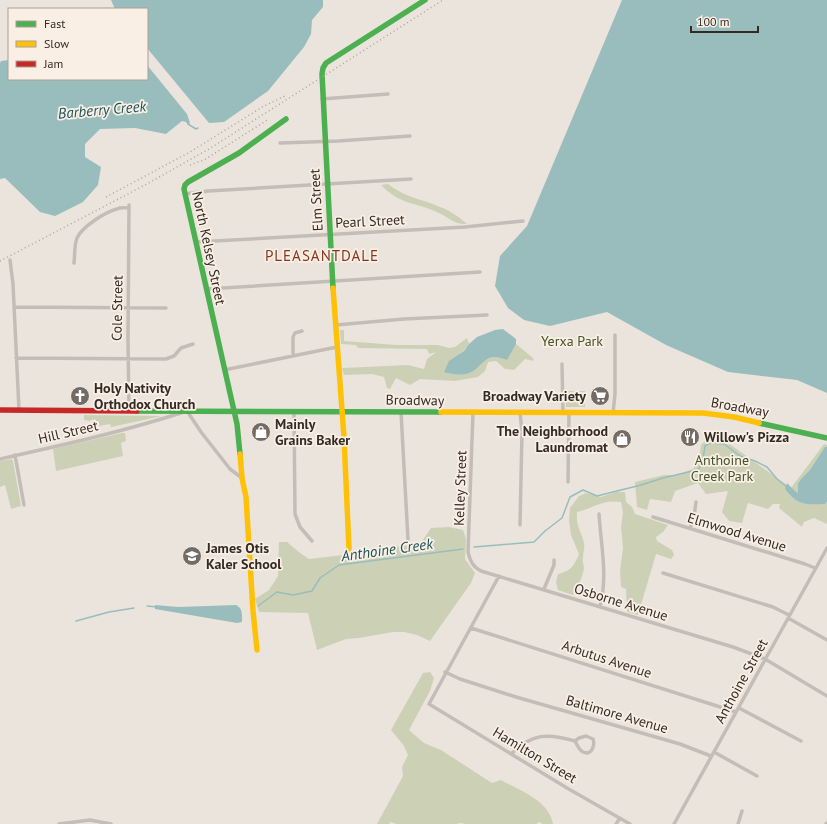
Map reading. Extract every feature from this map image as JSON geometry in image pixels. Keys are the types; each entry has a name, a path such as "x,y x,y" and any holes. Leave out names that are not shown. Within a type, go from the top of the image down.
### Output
{"street":[{"name":"Elm Street","path":"350,549 330,234 322,74 326,63 425,0"},
{"path":"322,98 388,94"},
{"name":"North Kelsey Street","path":"257,650 252,604 246,497 242,478 234,411 184,194 185,185 188,182 238,153 286,119"},
{"path":"280,143 410,136"},
{"path":"184,194 208,191 411,179"},
{"name":"Cole Street","path":"74,263 77,238 87,225 115,209 129,207 129,410"},
{"name":"Pearl Street","path":"194,242 465,227 523,221"},
{"path":"10,260 19,410"},
{"path":"206,289 480,272"},
{"path":"14,307 166,308"},
{"path":"336,325 404,319 487,315"},
{"path":"293,356 293,337 295,333 302,331"},
{"path":"613,413 615,394 615,335"},
{"path":"16,358 169,358 174,356 181,348 193,344"},
{"path":"224,370 337,347"},
{"path":"562,364 566,413 568,482"},
{"name":"Broadway","path":"0,410 703,413 719,414 827,438"},
{"path":"187,411 201,432 230,469 242,478"},
{"name":"Hill Street","path":"0,458 118,431 187,411"},
{"path":"294,412 294,514 300,527 312,541"},
{"path":"401,412 408,540"},
{"name":"Kelley Street","path":"472,564 468,552 473,412"},
{"path":"520,412 522,432 520,525"},
{"path":"15,455 24,505"},
{"path":"690,528 694,517 696,502"},
{"path":"599,514 605,567 600,606"},
{"name":"Elmwood Avenue","path":"653,517 815,568"},
{"name":"Anthoine Street","path":"674,824 827,548"},
{"path":"544,589 554,565 554,560"},
{"name":"Osborne Avenue","path":"472,564 478,569 499,576 733,647 765,659 827,696"},
{"path":"664,573 773,607 827,640"},
{"path":"445,672 499,576"},
{"name":"Arbutus Avenue","path":"471,628 738,710 801,741"},
{"name":"Baltimore Avenue","path":"445,672 460,679 516,697 680,744 712,756"},
{"name":"Hamilton Street","path":"445,672 429,704 630,824"},
{"path":"511,754 527,741 544,736 556,736 575,741 582,752 590,752 594,748 594,743 590,737 586,736 575,741"},
{"path":"714,752 757,776"},
{"path":"738,824 742,810"},
{"path":"616,824 620,818"},
{"path":"59,824 90,820 111,824"}],"green space":[{"path":"388,184 407,195 448,210 467,224 455,222 431,209 402,200 381,185"},
{"path":"340,330 344,330 344,341 396,345 438,345 449,348 455,347 467,338 469,344 450,364 445,372 476,367 481,362 513,349 516,344 533,358 534,361 525,359 514,370 505,369 496,361 488,362 485,371 478,377 455,381 420,379 410,385 396,378 390,389 387,388 384,377 372,374 344,375 342,368 408,365 424,369 427,359 436,352 429,354 427,349 358,348 356,345 341,344"},
{"path":"566,391 585,391 585,407 566,407"},
{"path":"84,415 162,416 111,427 110,424 99,426 99,421 96,421 95,419 90,421 84,420"},
{"path":"125,433 126,441 121,443 123,456 56,471 53,449"},
{"name":"Anthoine Creek Park","path":"705,441 715,441 731,445 791,488 824,444 827,445 827,524 814,518 804,522 802,527 779,508 780,504 773,504 768,509 748,503 742,523 729,521 722,512 728,491 706,494 698,483 675,491 671,502 650,499 647,510 637,507 635,482 664,475 676,475 693,469 699,461 701,445"},
{"path":"12,459 21,506 11,509 5,485 0,487 0,461"},
{"path":"616,492 625,492 626,502 632,507 635,514 668,525 663,532 656,537 657,541 672,550 674,555 671,559 656,554 638,615 627,612 626,589 621,587 620,571 623,548 621,527 623,513 621,502 614,501 603,503 577,512 578,525 584,545 584,568 580,582 573,595 558,590 556,582 558,574 572,567 579,554 571,535 569,520 570,508 579,496 586,493 601,497"},
{"path":"449,527 463,530 466,539 465,559 475,573 471,583 430,641 417,635 404,632 393,632 346,639 317,650 308,613 259,612 255,599 269,590 278,576 279,542 287,542 309,559 343,555 362,557 378,554 393,547 420,544 431,528"},
{"path":"430,672 434,678 430,691 409,730 424,743 441,750 492,783 501,780 533,797 546,809 553,824 542,824 540,822 536,824 396,824 391,822 389,824 377,824 403,776 402,767 408,755 404,746 391,730 423,673"}],"water":[{"path":"111,0 323,0 323,7 312,20 311,34 304,47 268,91 224,122 209,123 148,49 148,8 115,8"},
{"path":"622,0 827,0 827,393 797,380 728,372 666,345 607,312 550,326 524,320 508,308 495,286 500,256 527,226"},
{"path":"8,60 8,80 148,80 148,66 187,114 190,123 188,125 186,122 182,121 166,134 135,128 100,129 85,144 85,157 101,167 98,185 83,202 55,216 40,212 5,178 0,179 1,61"},
{"path":"503,329 516,339 516,344 507,360 497,357 491,358 466,374 444,372 449,361 464,351 477,337 495,330"},
{"path":"825,447 827,447 827,501 825,504 802,503 789,494 785,489 787,483 798,493 798,484 810,470"},
{"path":"155,605 178,607 236,605 241,610 242,622 237,623 155,609"}],"waterway":[{"name":"Barberry Creek","path":"188,124 196,129 198,128"},
{"name":"Anthoine Creek","path":"474,547 534,542 562,518 570,497 583,490 597,496 697,470 702,465 705,446 710,443 724,444 740,456 767,467 777,479 787,487"},
{"name":"Anthoine Creek","path":"258,606 277,592 293,595 312,591 320,578 339,565 463,549"},
{"name":"Anthoine Creek","path":"147,606 157,607"},
{"name":"Anthoine Creek","path":"76,621 109,612 134,608"}],"railway":[{"path":"0,261 145,185 209,149 443,0"},
{"path":"106,197 190,152 264,106 285,96"},
{"path":"190,165 204,160 269,119"}],"traffic: fast":[{"path":"333,288 322,74 323,68 326,63 425,0"},
{"path":"240,454 237,424 184,189 188,182 239,153 286,119"},
{"path":"137,411 441,412"},
{"path":"759,423 827,438"}],"traffic: slow":[{"path":"333,288 344,437 349,549"},
{"path":"441,412 703,413 734,417 759,423"},
{"path":"240,454 242,478 246,497 257,650"}],"traffic: jam":[{"path":"0,410 137,411"}],"place":[{"name":"Holy Nativity Orthodox Church","path":"80,396"},
{"name":"Broadway Variety","path":"600,396"},
{"name":"Mainly Grains Baker","path":"261,432"},
{"name":"Willow's Pizza","path":"690,437"},
{"name":"The Neighborhood Laundromat","path":"622,439"},
{"name":"James Otis Kaler School","path":"192,556"}],"district":[{"name":"PLEASANTDALE","path":"322,256"}],"park label":[{"name":"Yerxa Park","path":"572,341"}]}
